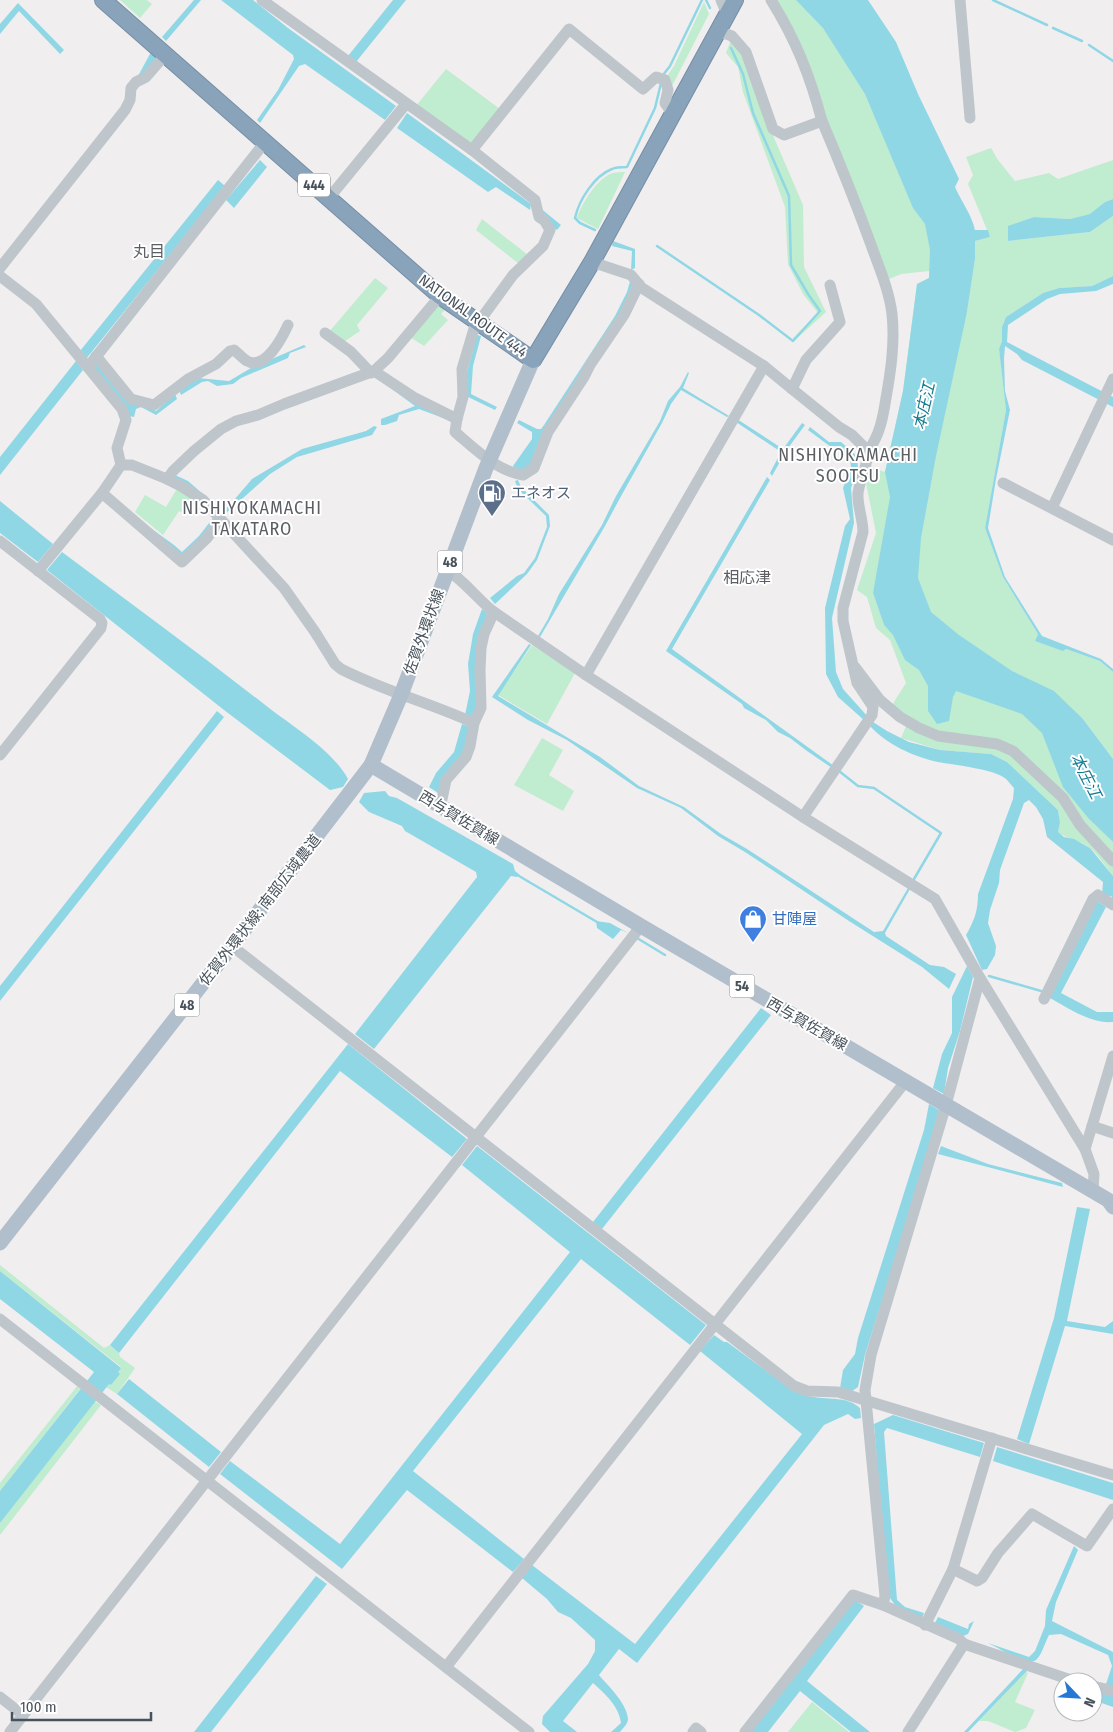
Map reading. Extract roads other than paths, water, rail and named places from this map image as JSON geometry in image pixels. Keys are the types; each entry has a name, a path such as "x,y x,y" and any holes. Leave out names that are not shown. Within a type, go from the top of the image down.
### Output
{"highway":[{"name":"NATIONAL ROUTE 444","path":"103,0 440,296 534,360 592,262 718,31 727,4"}],"main road":[{"name":"佐賀外環状線","path":"372,765 401,695 490,460 534,360"},
{"name":"西与賀佐賀線","path":"372,765 437,806 904,1082 1093,1191 1108,1200 1113,1207"},
{"name":"佐賀外環状線; 南部広域農道","path":"0,1243 372,765"}],"street":[{"path":"262,0 472,150 535,200 539,217 544,220 550,230 543,246 512,275 477,323 462,369 462,397 455,432 490,460 511,473 523,475 534,468 548,432 624,315 639,284"},
{"path":"771,0 792,36 808,75 822,122 842,167 884,281 892,314 893,346 890,379 882,419 875,442 868,451 868,461 858,494 863,532 843,608 842,621 857,683 872,707 872,715 804,817"},
{"path":"960,0 970,118"},
{"path":"472,150 568,29 643,89 661,79 668,90 665,103 672,113"},
{"path":"718,31 732,36 746,52 773,129 784,135 822,122"},
{"path":"0,268 125,110 130,100 131,88 136,82 146,77 166,54"},
{"path":"329,198 406,104"},
{"path":"88,367 265,142"},
{"path":"592,262 631,275 639,284 764,366 839,427 856,438 868,451"},
{"path":"0,276 36,304 122,409 126,420 117,448 121,465 102,493 38,571"},
{"path":"792,389 806,360 840,322 830,285"},
{"path":"167,479 172,471 194,451 221,429 236,421 258,415 372,372 388,358 440,296"},
{"path":"96,356 131,399 154,405 188,379 216,364 230,351 234,350 248,362 256,362 270,355 280,344 288,325"},
{"path":"325,333 351,352 372,372 415,398 457,419"},
{"path":"586,675 764,366"},
{"path":"1052,508 1113,379"},
{"path":"121,465 132,465 167,479 203,500 284,588 335,664 356,677 443,709 474,723"},
{"path":"1003,483 1113,540"},
{"path":"102,493 182,562 206,538 220,520"},
{"path":"0,541 100,618 102,623 101,628 0,755"},
{"path":"447,570 458,577 494,612 586,675 935,900 980,978 1085,1149 1094,1174 1093,1191"},
{"path":"437,806 442,799 446,780 466,757 470,746 474,723 481,708 481,648 484,634 494,612"},
{"path":"854,666 880,700 900,717 919,728 938,736 997,744 1013,751 1063,798 1080,825 1113,861"},
{"path":"1044,999 1093,899 1098,895 1113,905"},
{"path":"10,1732 640,926"},
{"path":"232,946 794,1386 807,1391 838,1392 1113,1475"},
{"path":"883,1605 885,1596 864,1390 871,1355 946,1105 980,978"},
{"path":"1085,1149 1113,1056"},
{"path":"446,1667 904,1082"},
{"path":"1092,1126 1113,1133"},
{"path":"0,1318 529,1732"},
{"path":"925,1625 953,1569 992,1438"},
{"path":"953,1569 977,1581 982,1578 998,1553 1032,1514 1087,1546 1113,1509"},
{"path":"745,1732 853,1595 883,1605 959,1639 964,1644 1053,1674"},
{"path":"908,1732 964,1644"},
{"path":"0,1697 23,1715"},
{"path":"693,1732 696,1728 701,1732"}],"water":[{"path":"194,0 201,0 166,41 162,37"},
{"path":"221,0 253,0 288,28 396,106 385,120 305,64 299,66 260,123 257,120 278,90 294,59 293,55"},
{"path":"393,0 406,0 356,62 348,56"},
{"name":"本庄江","path":"796,0 868,0 896,42 918,94 959,179 955,187 969,213 975,230 988,230 990,237 975,241 975,259 967,312 936,456 921,538 918,578 931,612 959,635 1012,671 1054,691 1083,719 1113,759 1113,842 1089,819 1063,787 1042,733 1022,714 956,691 953,697 949,721 937,724 928,711 928,686 919,670 905,660 893,635 884,625 873,593 890,497 885,472 903,391 917,284 929,278 930,250 925,224 913,208 865,94 823,28"},
{"path":"18,3 64,50 60,54 19,11 0,34 0,24"},
{"path":"151,52 157,56 143,76 137,78"},
{"path":"407,113 531,204 530,210 496,187 488,192 397,128"},
{"path":"260,160 267,167 234,208 226,200"},
{"path":"218,180 225,186 86,359 80,351"},
{"path":"1113,199 1113,216 1090,232 1008,241 1008,226 1034,217 1070,219 1090,214 1105,202"},
{"path":"539,207 561,225 557,230 546,220"},
{"path":"613,241 635,249 635,268 631,270 632,251 612,246"},
{"path":"1113,276 1113,284 1096,291 1060,294 1047,299 1008,325 1007,342 1113,397 1113,407 1022,360 1005,346 1005,391 1010,410 988,528 1005,577 1042,636 1101,659 1113,669 1113,672 1100,661 1035,641 1038,634 1003,577 985,528 1006,410 999,349 1002,341 1002,327 1006,317 1043,293 1059,288 1092,286"},
{"path":"631,278 634,282 619,316 530,465 521,471 516,470 513,466 532,439 532,432 517,423 519,420 537,429 541,429 615,316 627,292"},
{"path":"477,335 481,336 473,366 471,394 497,407 495,410 466,396 467,372"},
{"path":"304,345 306,347 290,353 288,358 241,378 233,384 217,386 208,381 202,382 181,395 179,390 198,378 229,381 251,368"},
{"path":"76,361 83,370 0,475 0,457"},
{"path":"95,364 142,403 156,411 175,394 177,399 156,415 141,407 136,409 134,417 129,416 93,368"},
{"path":"688,372 683,388 729,416 727,417 681,390 671,404 605,526 540,637 538,636 559,594 602,525 616,496 660,421 668,401 680,387"},
{"path":"374,376 451,421 419,409 399,415 397,421 381,425 381,419 415,406"},
{"path":"737,419 783,449 802,423 805,425 786,451 772,476 770,473 781,452 736,422"},
{"path":"374,426 377,427 372,435 297,457 270,474 225,514 219,514 174,479 175,475 188,481 219,508 228,507 252,479 302,449 366,431"},
{"path":"810,427 829,442 841,442 857,456 858,469 851,488 854,523 832,618 836,672 843,689 869,718 865,721 838,697 826,674 825,608 845,526 850,519 843,488 851,467 850,457 835,446 831,447 808,430"},
{"path":"767,477 770,480 672,649 834,766 832,768 790,738 778,732 766,720 744,708 742,704 666,651"},
{"path":"518,480 521,487 549,515 550,526 537,560 527,574 495,604 490,598 517,576 524,573 535,558 547,527 546,516 518,489 515,481"},
{"path":"0,501 53,544 38,562 0,533"},
{"path":"213,518 214,522 200,541 182,556 149,527 182,552 199,536"},
{"path":"62,552 323,749 333,758 348,779 343,787 330,790 224,710 47,570"},
{"path":"482,609 487,613 479,699 474,719 465,715 470,691 468,664 473,634"},
{"path":"529,644 531,645 498,696 600,757 639,786 684,807 721,834 874,932 883,931 908,888 910,889 885,933 886,936 930,965 944,967 956,974 949,989 922,967 718,836 681,808 637,788 567,740 528,720 492,697"},
{"path":"217,711 224,717 0,1001 0,986"},
{"path":"873,722 909,742 940,750 991,754 1007,762 1058,810 1060,822 1058,832 1064,837 1074,839 1090,848 1113,876 1113,899 1111,896 1106,897 1102,894 1103,882 1047,837 1043,819 1029,800 1024,803 1000,870 999,883 990,910 988,923 996,946 995,955 987,969 982,970 966,935 975,916 978,894 1013,799 1014,788 1006,779 993,773 929,760 901,749 877,733 870,726"},
{"path":"462,724 468,726 468,746 438,793 429,787 436,773 454,752"},
{"path":"385,791 389,796 397,798 513,864 515,871 520,875 517,877 511,876 374,1049 355,1034 477,877 476,872 405,831 402,826 369,812 359,802 364,793"},
{"path":"1096,900 1106,907 1061,993 1097,1012 1113,1012 1113,1022 1087,1018 1048,997"},
{"path":"596,921 610,923 628,933 621,930 613,939 597,928"},
{"path":"967,966 973,977 960,1031 948,1068 944,1094 933,1088 942,1054 952,1033 952,997"},
{"path":"761,1008 771,1015 602,1229 593,1222"},
{"path":"348,1044 467,1139 452,1157 340,1071 119,1353 110,1345"},
{"path":"929,1104 939,1110 936,1128 865,1355 858,1387 851,1392 840,1388 843,1370 855,1354 858,1338 924,1130"},
{"path":"477,1146 706,1325 690,1345 581,1259 413,1471 524,1559 513,1572 407,1490 342,1569 220,1474 230,1461 340,1544 570,1252 462,1165"},
{"path":"941,1146 988,1164 1062,1183 1063,1187 938,1154"},
{"path":"1077,1207 1090,1209 1067,1321 1105,1327 1113,1321 1113,1334 1065,1326 1029,1444 1017,1439 1054,1318"},
{"path":"0,1271 121,1368 118,1372 120,1374 111,1385 109,1384 0,1523 0,1491 94,1372 0,1299"},
{"path":"714,1335 727,1342 788,1387 803,1395 844,1400 855,1404 860,1408 861,1418 855,1419 848,1414 824,1425 637,1663 619,1649 599,1675 616,1695 627,1713 627,1723 620,1732 611,1732 621,1723 620,1717 611,1701 593,1683 563,1721 577,1732 550,1732 542,1724 543,1716 588,1664 595,1651 595,1640 571,1618 558,1612 547,1599 522,1578 532,1565 635,1644 802,1434 700,1351"},
{"path":"129,1379 221,1452 209,1467 117,1394"},
{"path":"893,1415 984,1443 980,1457 887,1428 884,1432 897,1600 905,1607 924,1613 922,1618 895,1605 890,1598 874,1424"},
{"path":"997,1447 1113,1483 1113,1500 993,1461"},
{"path":"1074,1546 1078,1550 1056,1602 1052,1621 1113,1652 1113,1687 1106,1684 1112,1666 1108,1655 1061,1634 1049,1635 1040,1655 1036,1660 1032,1661 1020,1659 988,1643 1029,1657 1035,1651 1045,1626 1046,1610"},
{"path":"316,1576 327,1584 211,1732 194,1732"},
{"path":"855,1600 864,1606 807,1681 870,1732 851,1732 800,1691 768,1732 751,1732"},
{"path":"938,1617 968,1629 969,1624 974,1621 968,1634 963,1636 935,1623"},
{"path":"1024,1668 1028,1670 968,1732 964,1732"},
{"path":"1103,1693 1113,1696 1113,1707 1103,1704"}],"waterway":[{"path":"663,75 670,66 702,0"},
{"path":"706,0 710,8"},
{"path":"993,0 1047,25"},
{"path":"1053,28 1082,41"},
{"path":"1089,45 1113,61"},
{"path":"657,246 759,315 793,341 820,311 791,265 789,196 753,113 743,74 731,48"},
{"path":"595,230 580,223 575,218 580,204 588,189 605,172 614,168 627,167 655,108 661,83"},
{"path":"839,771 858,786 874,788 941,833 914,879"},
{"path":"519,876 597,922"},
{"path":"637,938 665,955"},
{"path":"989,976 1041,991"}],"place":[{"name":"エネオス","path":"492,517"},
{"name":"甘陣屋","path":"753,943"}],"district":[{"name":"丸目","path":"149,251"},
{"name":"NISHIYOKAMACHI SOOTSU","path":"848,465"},
{"name":"NISHIYOKAMACHI TAKATARO","path":"252,518"},
{"name":"相応津","path":"747,577"}]}
